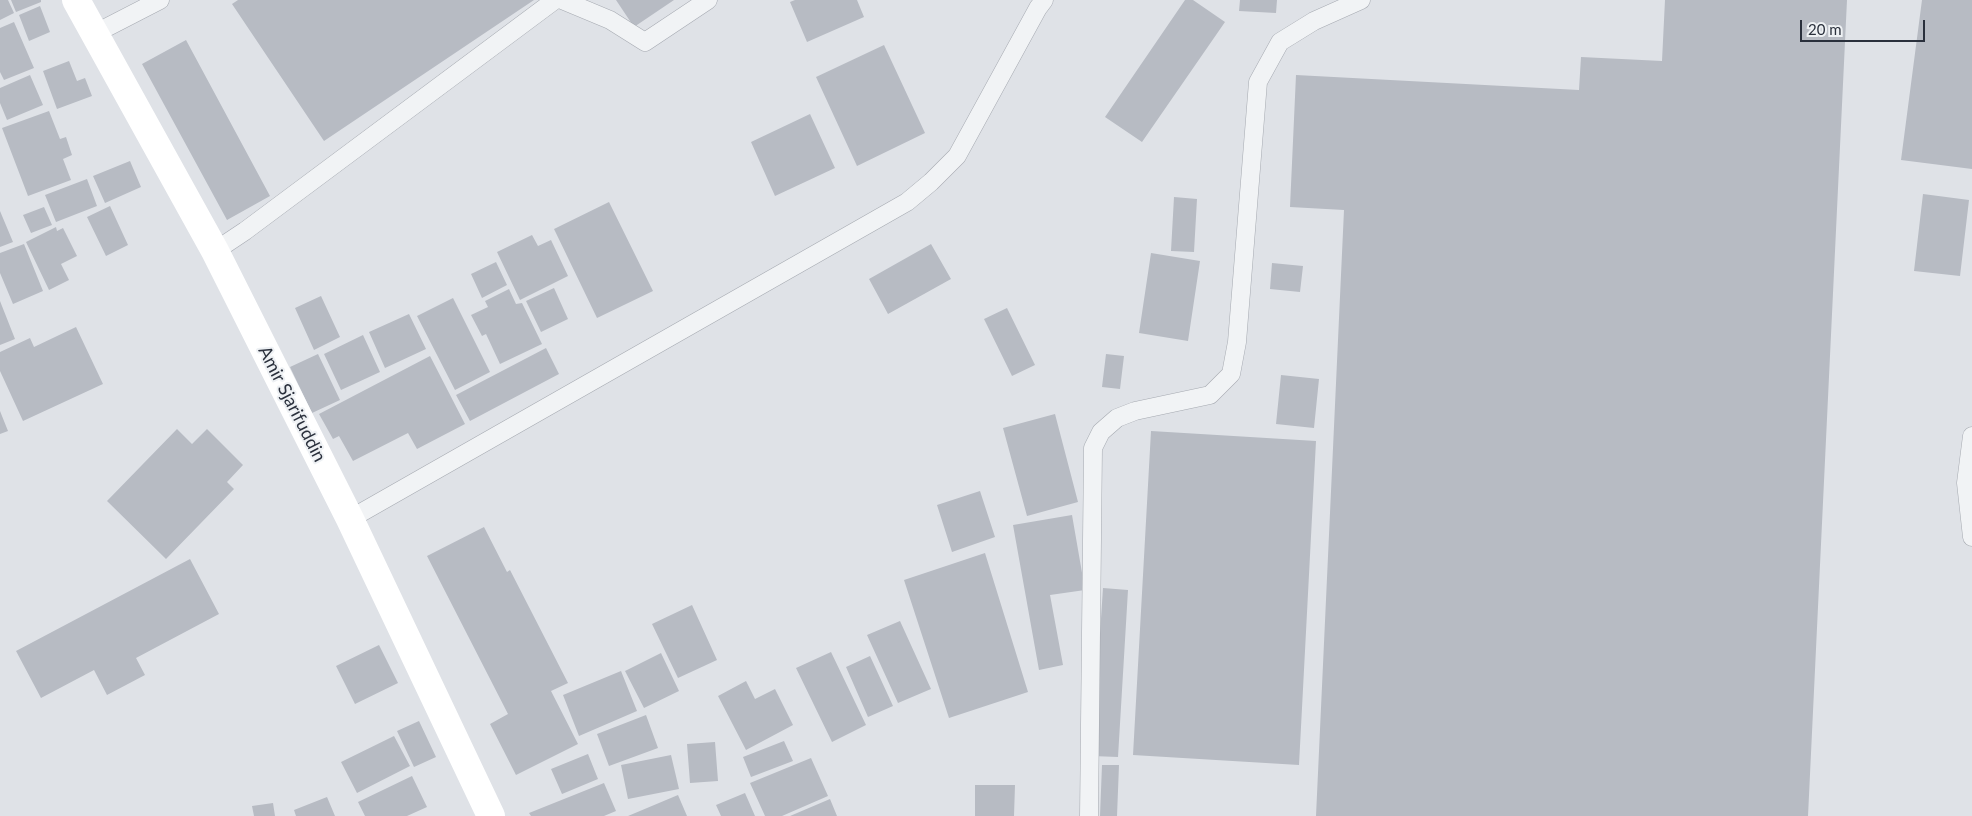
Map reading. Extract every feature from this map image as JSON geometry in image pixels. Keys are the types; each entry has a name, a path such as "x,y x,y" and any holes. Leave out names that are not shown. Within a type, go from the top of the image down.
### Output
{"main road":[{"name":"Amir Sjarifuddin","path":"76,0 215,251 350,519 491,816"}],"lane":[{"path":"94,34 160,0"},
{"path":"215,251 245,231 556,0"},
{"path":"562,0 610,20 645,42 708,0"},
{"path":"350,519 907,202 931,182 957,156 1044,0"},
{"path":"1089,816 1093,448 1101,432 1117,418 1135,411 1210,395 1231,374 1237,342 1258,82 1280,42 1314,20 1360,0"},
{"path":"1972,436 1966,483 1972,537"}],"building":[{"path":"0,0 8,0 14,13 0,20"},
{"path":"11,0 41,0 41,2 16,12"},
{"path":"238,0 534,0 324,141 232,4"},
{"path":"616,0 674,0 634,27"},
{"path":"795,0 857,0 864,17 807,42 790,2"},
{"path":"1185,0 1193,0 1225,22 1142,142 1105,117"},
{"path":"1240,0 1277,0 1276,13 1239,11"},
{"path":"1665,0 1847,0 1808,816 1316,816 1344,210 1290,207 1296,75 1579,90 1581,57 1662,61"},
{"path":"1922,0 1972,0 1972,169 1901,160"},
{"path":"40,6 50,32 29,41 19,15"},
{"path":"14,22 34,68 4,80 0,72 0,28"},
{"path":"186,40 270,196 227,220 142,64"},
{"path":"884,45 925,133 857,166 816,77"},
{"path":"69,61 77,81 85,78 92,96 57,109 43,71"},
{"path":"30,75 43,105 7,120 0,103 0,88"},
{"path":"49,111 60,139 66,137 72,155 63,159 71,180 28,196 2,128"},
{"path":"810,114 835,168 775,196 751,142"},
{"path":"130,161 141,187 105,203 93,176"},
{"path":"87,179 97,206 56,222 45,195"},
{"path":"1923,194 1969,200 1960,276 1914,271"},
{"path":"1174,197 1197,199 1194,252 1171,251"},
{"path":"609,202 653,291 597,318 554,229"},
{"path":"110,206 128,245 106,256 87,217"},
{"path":"44,207 52,225 31,233 23,215"},
{"path":"0,211 13,242 0,247"},
{"path":"56,227 57,231 63,228 77,256 61,264 69,280 49,290 26,242"},
{"path":"532,235 538,246 551,240 568,276 520,300 497,252"},
{"path":"24,244 43,291 13,304 0,273 0,253"},
{"path":"931,244 951,279 888,314 869,279"},
{"path":"1151,253 1200,261 1188,341 1139,333"},
{"path":"496,262 507,285 482,298 471,274"},
{"path":"1272,263 1303,266 1300,292 1270,289"},
{"path":"554,288 568,319 541,332 526,301"},
{"path":"509,289 516,304 522,303 542,344 500,364 486,334 482,336 471,315 488,307 485,301"},
{"path":"321,296 340,337 314,350 295,308"},
{"path":"453,298 490,372 455,390 417,316"},
{"path":"0,301 15,339 0,345"},
{"path":"1007,308 1035,365 1012,376 984,319"},
{"path":"409,314 426,349 385,368 369,332"},
{"path":"76,327 103,384 23,421 0,371 0,352 30,338 34,347"},
{"path":"363,335 380,372 341,390 324,354"},
{"path":"546,348 559,374 470,421 456,395"},
{"path":"318,354 340,400 312,413 290,367"},
{"path":"1106,354 1124,356 1120,389 1102,387"},
{"path":"430,356 465,424 417,449 408,433 353,461 339,436 333,439 319,414"},
{"path":"1281,375 1319,379 1314,428 1276,424"},
{"path":"0,411 8,431 0,434"},
{"path":"1055,414 1078,502 1027,516 1003,428"},
{"path":"177,429 192,444 207,429 243,465 227,482 234,489 166,559 107,501"},
{"path":"1151,431 1316,441 1299,765 1133,755"},
{"path":"980,491 995,537 952,552 937,505"},
{"path":"1072,515 1085,590 1050,595 1063,665 1039,670 1013,525"},
{"path":"484,527 507,572 510,570 568,683 551,691 578,744 516,775 490,724 508,714 427,556"},
{"path":"985,553 1028,692 949,718 904,580"},
{"path":"190,559 219,614 136,658 145,675 107,695 94,670 41,698 16,651"},
{"path":"1103,588 1128,590 1118,757 1092,756"},
{"path":"692,605 717,660 678,678 652,624"},
{"path":"900,621 931,689 898,703 867,635"},
{"path":"379,645 398,683 355,704 336,666"},
{"path":"831,652 866,725 832,742 796,668"},
{"path":"661,653 679,691 644,708 625,671"},
{"path":"870,656 893,706 868,717 846,667"},
{"path":"621,671 637,711 579,736 563,695"},
{"path":"746,681 755,699 775,689 793,725 746,750 718,696"},
{"path":"646,715 658,748 609,766 597,734"},
{"path":"419,721 436,757 414,767 397,731"},
{"path":"394,736 410,766 357,793 341,762"},
{"path":"784,741 793,761 751,777 743,757"},
{"path":"715,742 718,781 690,783 687,744"},
{"path":"588,754 598,779 562,794 551,769"},
{"path":"671,755 679,789 628,799 621,765"},
{"path":"811,758 828,796 782,816 765,816 750,783"},
{"path":"1102,765 1119,765 1117,816 1100,816"},
{"path":"412,776 427,807 407,816 365,816 358,802"},
{"path":"604,783 616,811 604,816 531,816 529,813"},
{"path":"975,785 1015,785 1014,816 975,816"},
{"path":"745,793 755,816 721,816 716,805"},
{"path":"678,795 687,816 628,816"},
{"path":"327,797 335,816 296,816 294,810"},
{"path":"830,799 837,816 790,816"},
{"path":"273,803 275,816 254,816 252,806"}]}
